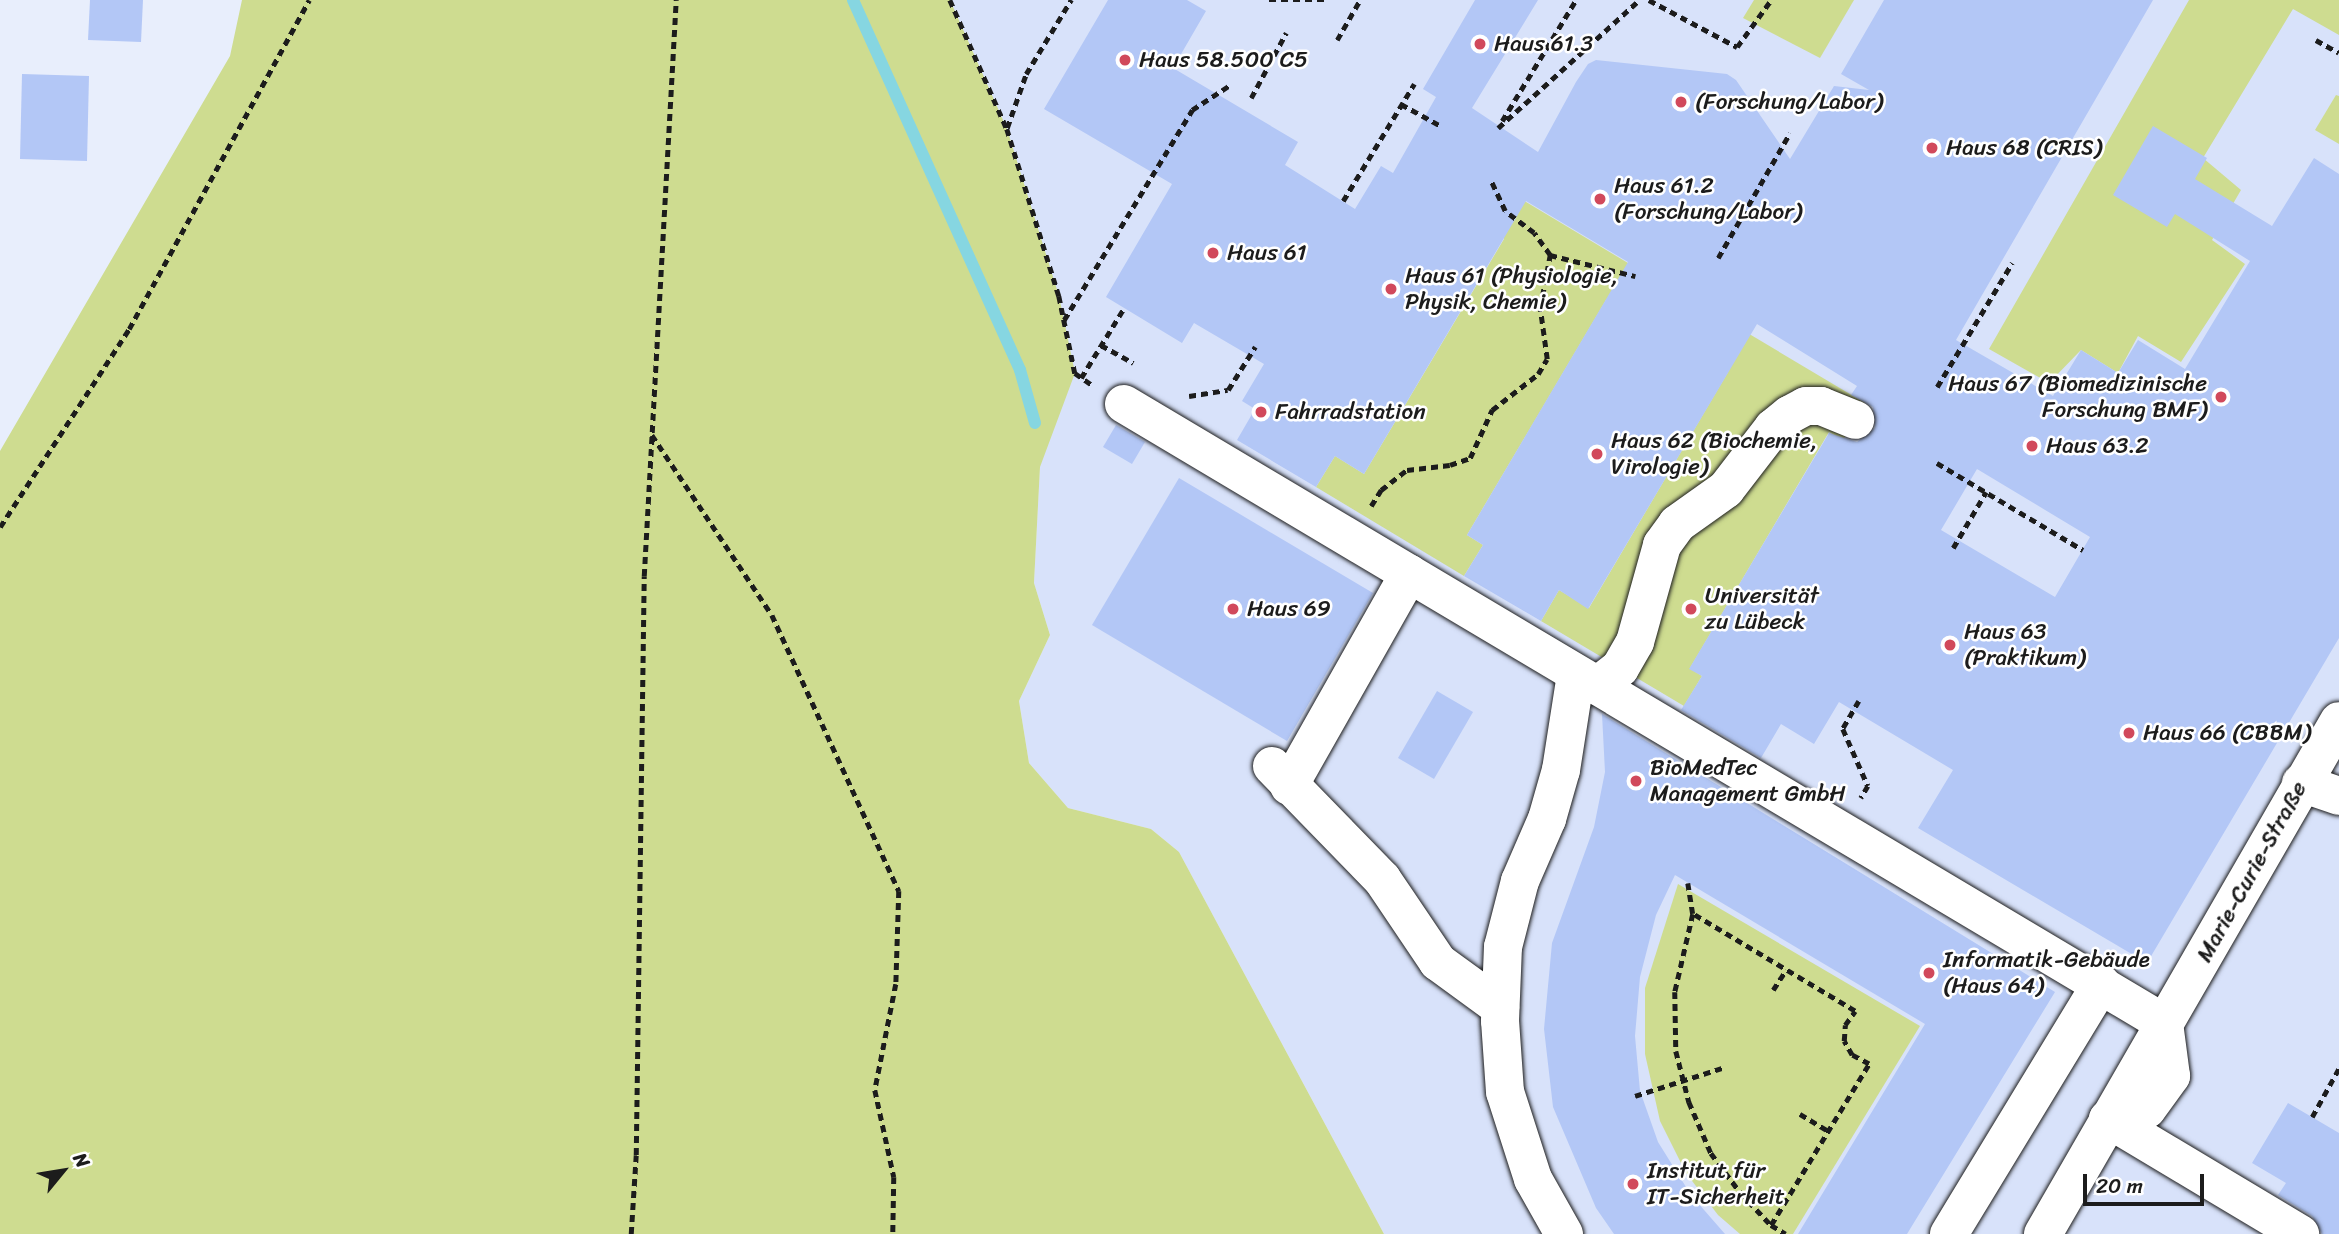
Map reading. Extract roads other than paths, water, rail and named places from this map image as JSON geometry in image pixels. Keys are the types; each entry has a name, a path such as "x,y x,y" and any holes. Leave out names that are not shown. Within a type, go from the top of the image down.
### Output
{"street":[{"path":"1124,404 2165,1023"},
{"path":"1587,680 1620,668 1635,642 1662,545 1677,524 1726,489 1773,428 1797,411 1821,406 1855,420"},
{"path":"1409,574 1280,776 1382,879 1438,962 1500,1007"},
{"path":"1564,1234 1533,1180 1505,1093 1500,1007 1503,947 1520,880 1547,819 1587,680"},
{"name":"Marie-Curie-Straße","path":"2043,1234 2339,720"},
{"path":"2301,783 2339,796"},
{"path":"1949,1234 2101,984"},
{"path":"2108,1119 2300,1234"}],"waterway":[{"path":"853,0 1020,370 1035,423"}],"place":[{"name":"Haus 61.3","path":"1480,44"},
{"name":"Haus 58.500 C5","path":"1125,60"},
{"name":"(Forschung/Labor)","path":"1681,102"},
{"name":"Haus 68 (CRIS)","path":"1932,148"},
{"name":"Haus 61.2 (Forschung/Labor)","path":"1600,199"},
{"name":"Haus 61","path":"1213,253"},
{"name":"Haus 61 (Physiologie, Physik, Chemie)","path":"1391,289"},
{"name":"Haus 67 (Biomedizinische Forschung BMF)","path":"2221,397"},
{"name":"Fahrradstation","path":"1261,412"},
{"name":"Haus 63.2","path":"2032,446"},
{"name":"Haus 62 (Biochemie, Virologie)","path":"1597,454"},
{"name":"Haus 69","path":"1233,609"},
{"name":"Universität zu Lübeck","path":"1691,609"},
{"name":"Haus 63 (Praktikum)","path":"1950,645"},
{"name":"Haus 66 (CBBM)","path":"2129,733"},
{"name":"BioMedTec Management GmbH","path":"1636,781"},
{"name":"Informatik-Gebäude (Haus 64)","path":"1929,973"},
{"name":"Institut für IT-Sicherheit","path":"1633,1184"}]}
